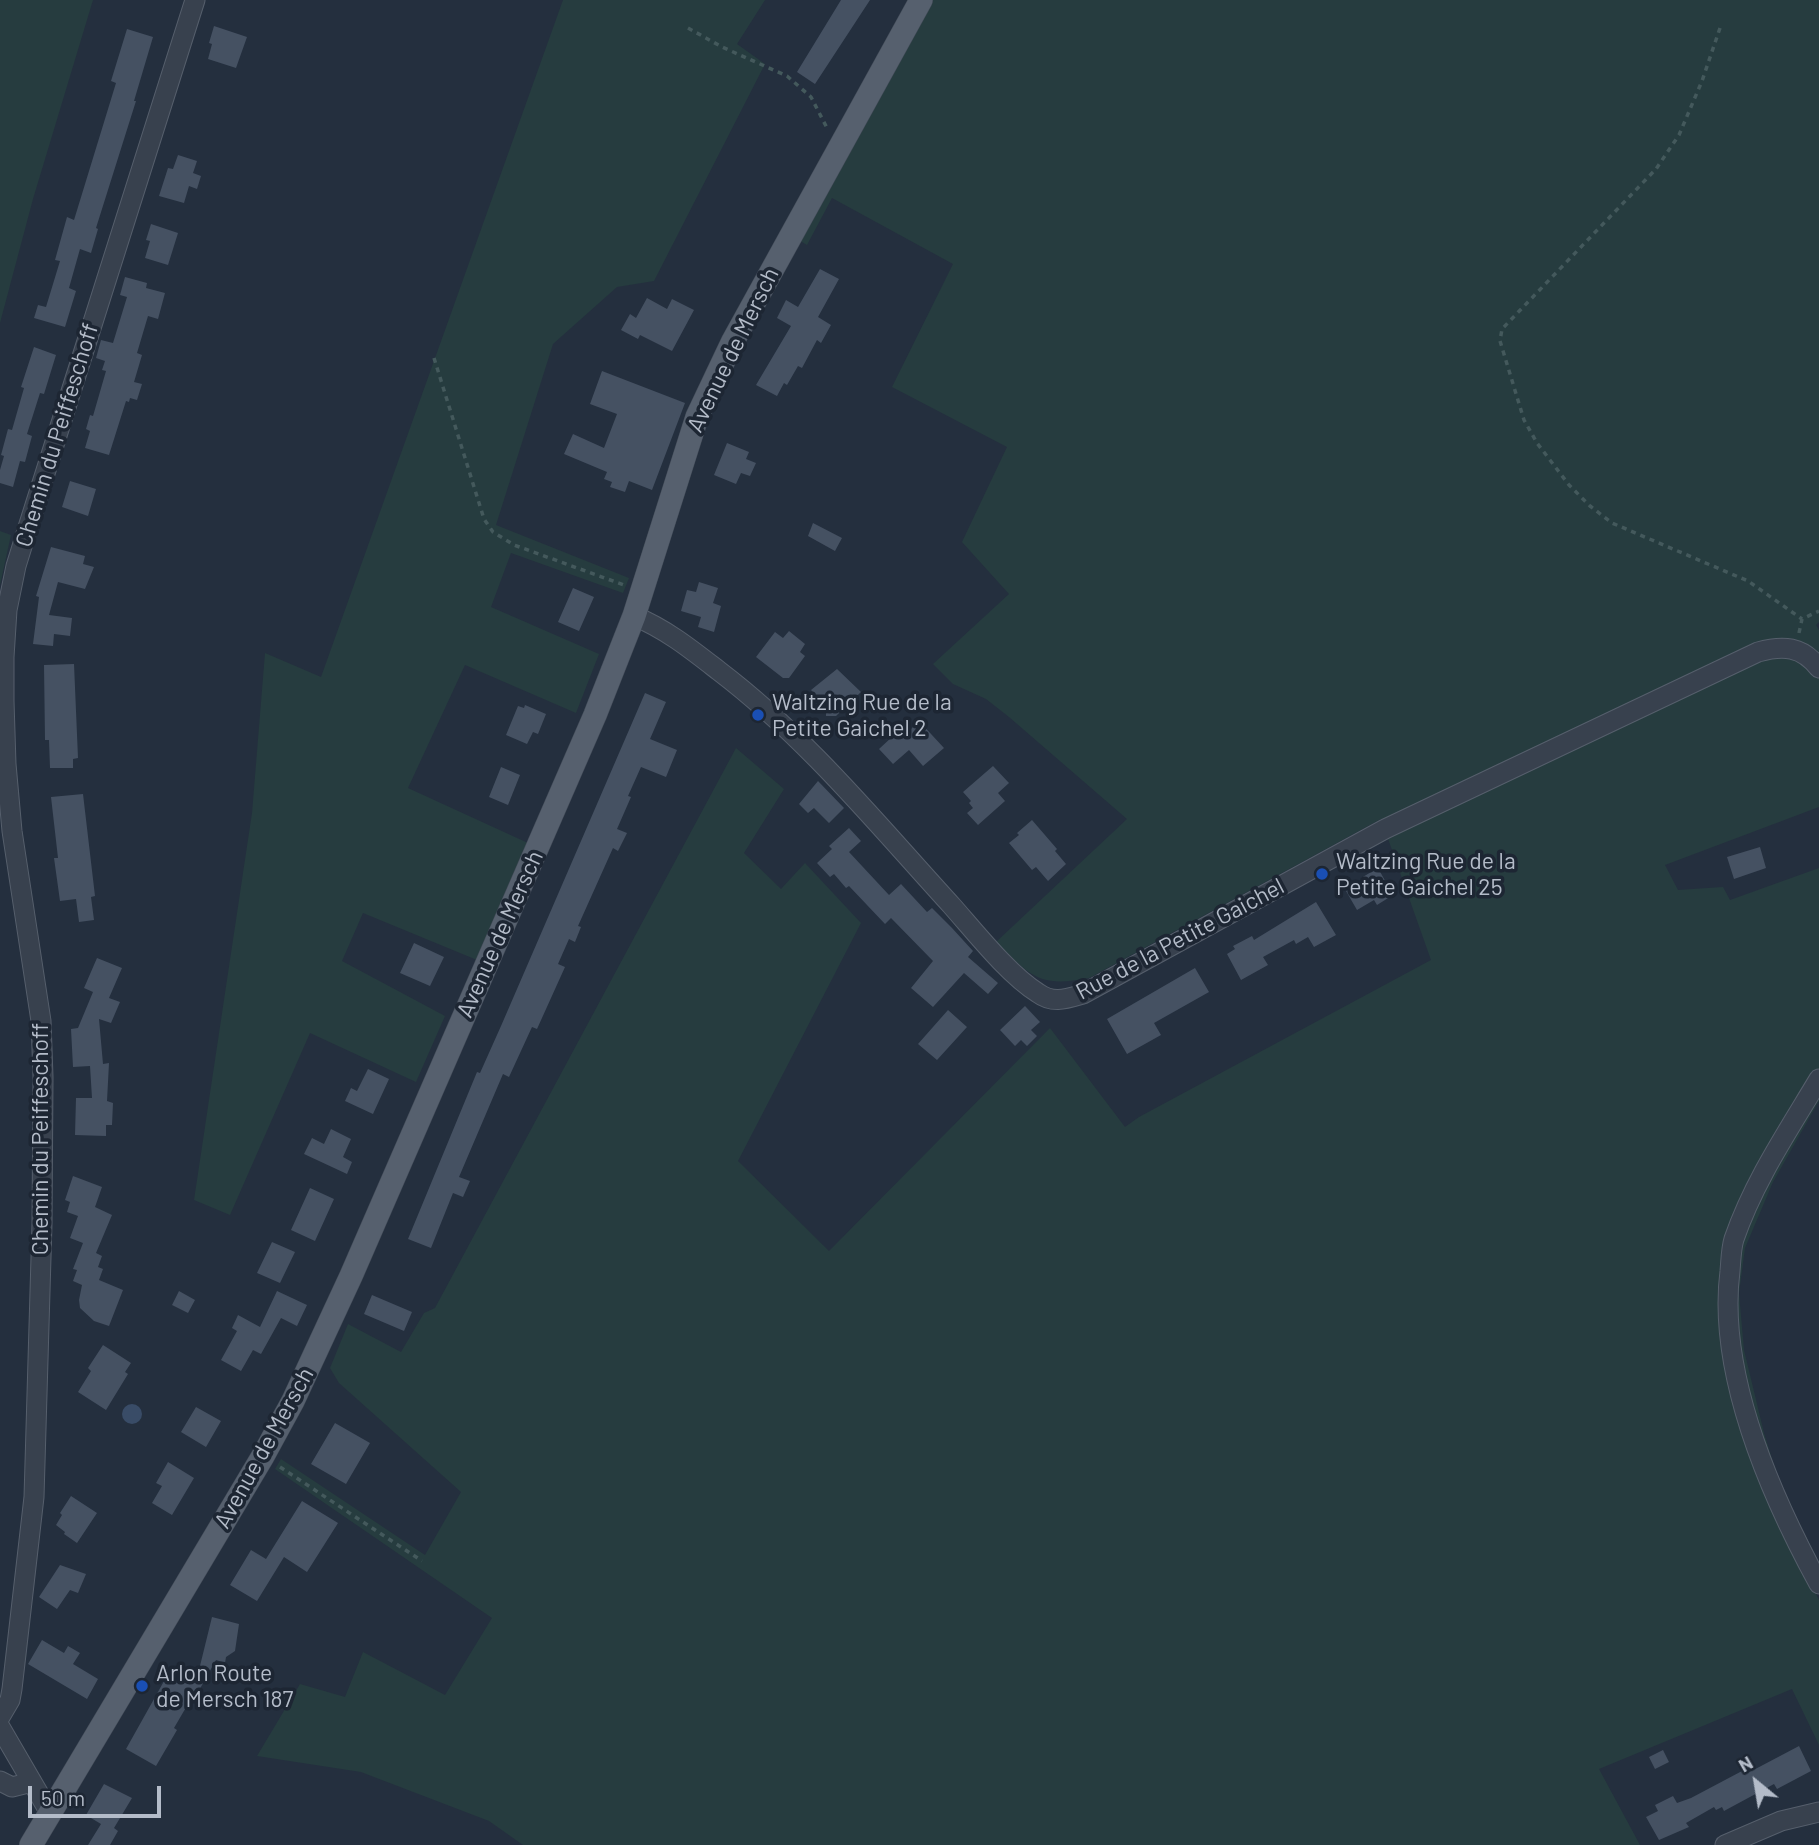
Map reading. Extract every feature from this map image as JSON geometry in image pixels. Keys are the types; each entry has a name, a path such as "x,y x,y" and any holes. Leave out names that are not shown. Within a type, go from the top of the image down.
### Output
{"main road":[{"name":"Avenue de Mersch","path":"31,1845 263,1456 293,1401 351,1276 554,813 634,616 697,417 733,341 921,0"}],"street":[{"name":"Chemin du Peiffeschoff","path":"0,1717 10,1700 12,1689 34,1497 43,1210 41,1021 12,831 6,764 4,657 7,610 16,566 195,0"},
{"name":"Rue de la Petite Gaichel","path":"634,616 658,626 681,641 774,715 849,792 1011,969 1027,985 1051,1001 1083,993 1385,829 1758,652 1778,647 1796,648"},
{"path":"1796,648 1819,668"},
{"path":"1819,1079 1760,1176 1733,1242 1727,1291 1731,1350 1750,1425 1770,1487 1819,1584"},
{"path":"0,1727 50,1813"},
{"path":"0,1781 12,1787 32,1782"},
{"path":"1725,1845 1781,1821 1819,1812"}],"path":[{"path":"688,28 722,47 787,76 811,97 838,148"},
{"path":"1720,28 1702,82 1679,135 1656,169 1502,329 1500,341 1524,421 1561,475 1590,506 1612,523 1748,581 1802,619"},
{"path":"435,358 484,519 493,532 514,545 642,592"},
{"path":"1802,619 1819,611"},
{"path":"1796,648 1802,619"},
{"path":"263,1456 422,1561"}],"green space":[{"path":"0,0 93,0 33,199 0,323"},
{"path":"563,0 765,0 737,44 765,64 654,281 617,287 553,344 496,525 629,578 623,593 511,553 491,607 599,654 576,713 465,665 408,788 528,843 477,960 363,913 342,961 445,1016 416,1082 310,1033 230,1215 194,1200 252,813 265,653 321,677"},
{"path":"921,0 1819,0 1819,622 1816,625 1819,630 1819,807 1665,865 1678,890 1723,887 1730,900 1819,868 1819,1101 1773,1182 1745,1248 1739,1293 1744,1350 1764,1433 1781,1488 1819,1562 1813,1588 1819,1600 1819,1745 1792,1689 1599,1769 1640,1845 523,1845 489,1821 361,1772 257,1756 300,1684 345,1697 363,1652 445,1695 492,1618 275,1469 281,1459 425,1555 461,1492 339,1383 330,1368 348,1324 401,1352 424,1313 435,1308 736,748 784,789 744,853 781,889 805,863 861,923 738,1161 829,1251 1050,1028 1125,1127 1431,960 1381,819 1089,978 1072,981 1046,980 1027,971 996,942 1127,819 1009,717 986,699 953,684 933,664 1009,594 962,542 1007,447 892,387 953,264 832,198 807,245 790,235"},
{"path":"0,531 11,535 0,585"}],"water":[{"path":"128,1404 136,1404 142,1414 136,1424 128,1424 122,1418 122,1410"}],"building":[{"path":"841,0 870,0 815,84 797,72"},
{"path":"214,26 247,37 236,68 208,59"},
{"path":"127,29 153,37 91,253 80,249 69,288 76,291 65,327 34,318 38,305 46,307 60,261 55,260 67,217 74,220 116,83 111,81"},
{"path":"178,155 197,161 193,173 201,176 197,189 189,186 184,203 159,196 168,168 173,169"},
{"path":"151,224 178,233 168,265 145,258 150,241 146,240"},
{"path":"820,269 839,279 818,317 831,325 821,343 817,340 802,368 798,366 777,396 756,385 791,326 777,318 786,300 798,307"},
{"path":"125,277 147,283 146,288 165,293 158,319 148,316 137,353 142,355 134,382 142,384 137,400 130,398 129,402 126,401 109,455 85,448 90,431 86,429 90,415 93,416 106,371 102,370 105,361 96,358 101,340 113,343 127,297 120,295"},
{"path":"647,298 667,309 672,299 694,310 672,351 640,335 638,339 621,330 630,314 636,318"},
{"path":"34,347 56,355 44,394 40,393 27,434 32,436 25,462 20,461 13,487 0,483 4,456 1,455 8,429 12,430 24,388 21,387"},
{"path":"602,371 685,403 652,490 629,481 625,492 610,487 612,482 604,479 607,472 564,454 573,434 604,448 617,414 590,404"},
{"path":"727,443 749,452 746,459 756,463 750,476 741,473 736,484 714,475"},
{"path":"70,481 96,489 88,516 62,507"},
{"path":"813,523 842,538 835,551 808,536"},
{"path":"51,547 85,556 83,564 94,567 85,589 58,582 49,615 72,618 70,636 54,634 53,646 33,644 39,597 36,596"},
{"path":"699,582 718,588 713,603 721,606 714,632 698,627 701,617 681,611 687,590 696,592"},
{"path":"573,588 594,597 579,631 558,622"},
{"path":"789,631 805,644 800,652 805,656 789,678 783,678 756,657 775,632 783,638"},
{"path":"74,664 78,758 73,759 73,768 50,768 49,740 45,740 44,665"},
{"path":"837,669 861,692 836,716 826,716 826,706 811,690"},
{"path":"645,693 666,702 650,739 677,750 666,777 641,767 617,829 627,833 618,851 613,848 578,926 581,927 575,942 569,939 558,964 565,967 537,1029 532,1027 509,1077 503,1074 459,1177 470,1181 463,1197 453,1193 431,1248 408,1239 477,1072 480,1073 501,1026"},
{"path":"525,705 546,714 538,734 533,732 527,744 506,735 518,706 524,708"},
{"path":"919,721 944,748 923,766 909,750 893,764 879,749 906,724 911,729"},
{"path":"993,766 1009,783 998,793 1005,801 978,825 967,813 973,808 963,792"},
{"path":"501,767 520,775 508,805 489,797"},
{"path":"818,781 844,808 829,823 814,808 808,813 799,804"},
{"path":"83,794 95,896 91,897 94,920 79,922 76,899 60,901 54,858 58,858 51,797"},
{"path":"1032,820 1066,864 1048,881 1036,867 1032,870 1009,843"},
{"path":"849,828 861,841 849,852 889,895 901,884 927,912 932,908 973,951 968,957 998,983 988,994 964,973 933,1007 911,988 933,961 891,918 885,924 849,886 846,888 834,874 830,877 817,863 832,849 829,846"},
{"path":"1760,847 1766,868 1734,879 1727,857"},
{"path":"1378,868 1393,895 1377,905 1374,900 1357,910 1346,891"},
{"path":"1316,902 1336,935 1314,947 1308,937 1296,944 1294,940 1263,957 1268,965 1241,980 1227,954 1235,949 1233,946 1252,936 1254,940"},
{"path":"414,943 444,957 430,986 400,973"},
{"path":"97,958 122,968 109,998 120,1002 111,1023 99,1019 103,1064 109,1063 107,1101 113,1103 112,1125 106,1125 106,1136 75,1135 76,1098 92,1098 90,1066 73,1067 71,1029 78,1028 93,992 84,988"},
{"path":"1195,968 1209,992 1154,1023 1161,1035 1127,1054 1107,1019"},
{"path":"1025,1006 1040,1022 1031,1030 1037,1036 1027,1046 1021,1040 1015,1046 1000,1030"},
{"path":"948,1010 967,1027 937,1060 918,1044"},
{"path":"368,1069 389,1079 373,1114 345,1101 351,1088 357,1091"},
{"path":"331,1129 351,1139 343,1157 352,1162 347,1174 304,1154 312,1138 324,1144"},
{"path":"73,1176 102,1187 95,1207 112,1215 96,1253 102,1256 98,1267 103,1269 99,1280 123,1290 109,1326 94,1321 80,1308 82,1285 73,1281 77,1270 73,1269 83,1243 70,1238 78,1216 67,1212 70,1202 65,1200"},
{"path":"310,1188 334,1199 315,1241 291,1230"},
{"path":"272,1242 295,1252 280,1283 257,1273"},
{"path":"179,1291 195,1300 188,1313 172,1305"},
{"path":"277,1291 307,1305 297,1326 281,1318 261,1354 253,1350 241,1371 221,1360 237,1331 232,1328 238,1315 260,1327"},
{"path":"372,1295 412,1312 404,1331 364,1314"},
{"path":"103,1345 131,1363 125,1372 128,1374 106,1410 78,1392 91,1371 88,1368"},
{"path":"196,1407 221,1421 206,1447 181,1432"},
{"path":"335,1423 370,1443 346,1484 311,1464"},
{"path":"168,1462 194,1478 172,1515 152,1503 162,1486 156,1483"},
{"path":"71,1496 97,1513 77,1543 56,1525"},
{"path":"302,1501 338,1523 307,1572 284,1557 257,1601 230,1585 251,1550 266,1559"},
{"path":"60,1565 86,1574 78,1593 70,1590 57,1609 39,1597"},
{"path":"212,1617 239,1624 235,1651 226,1657 225,1663 216,1660 174,1728 177,1730 156,1766 126,1749 168,1674 183,1683 192,1671 198,1674"},
{"path":"42,1640 64,1653 68,1646 80,1653 73,1664 98,1679 87,1699 28,1664"},
{"path":"1799,1746 1811,1771 1777,1789 1774,1784 1724,1811 1722,1807 1716,1810 1714,1807 1686,1823 1689,1827 1659,1840 1646,1817 1658,1811 1655,1805 1673,1796 1677,1803 1691,1798 1742,1771 1744,1775"},
{"path":"1663,1750 1669,1762 1655,1769 1649,1757"},
{"path":"104,1784 132,1798 114,1828 118,1831 110,1845 88,1845 101,1824 86,1815"}],"place":[{"name":"Waltzing Rue de la Petite Gaichel 2","path":"758,715"},
{"name":"Waltzing Rue de la Petite Gaichel 25","path":"1322,874"},
{"name":"Arlon Route de Mersch 187","path":"142,1686"}]}
